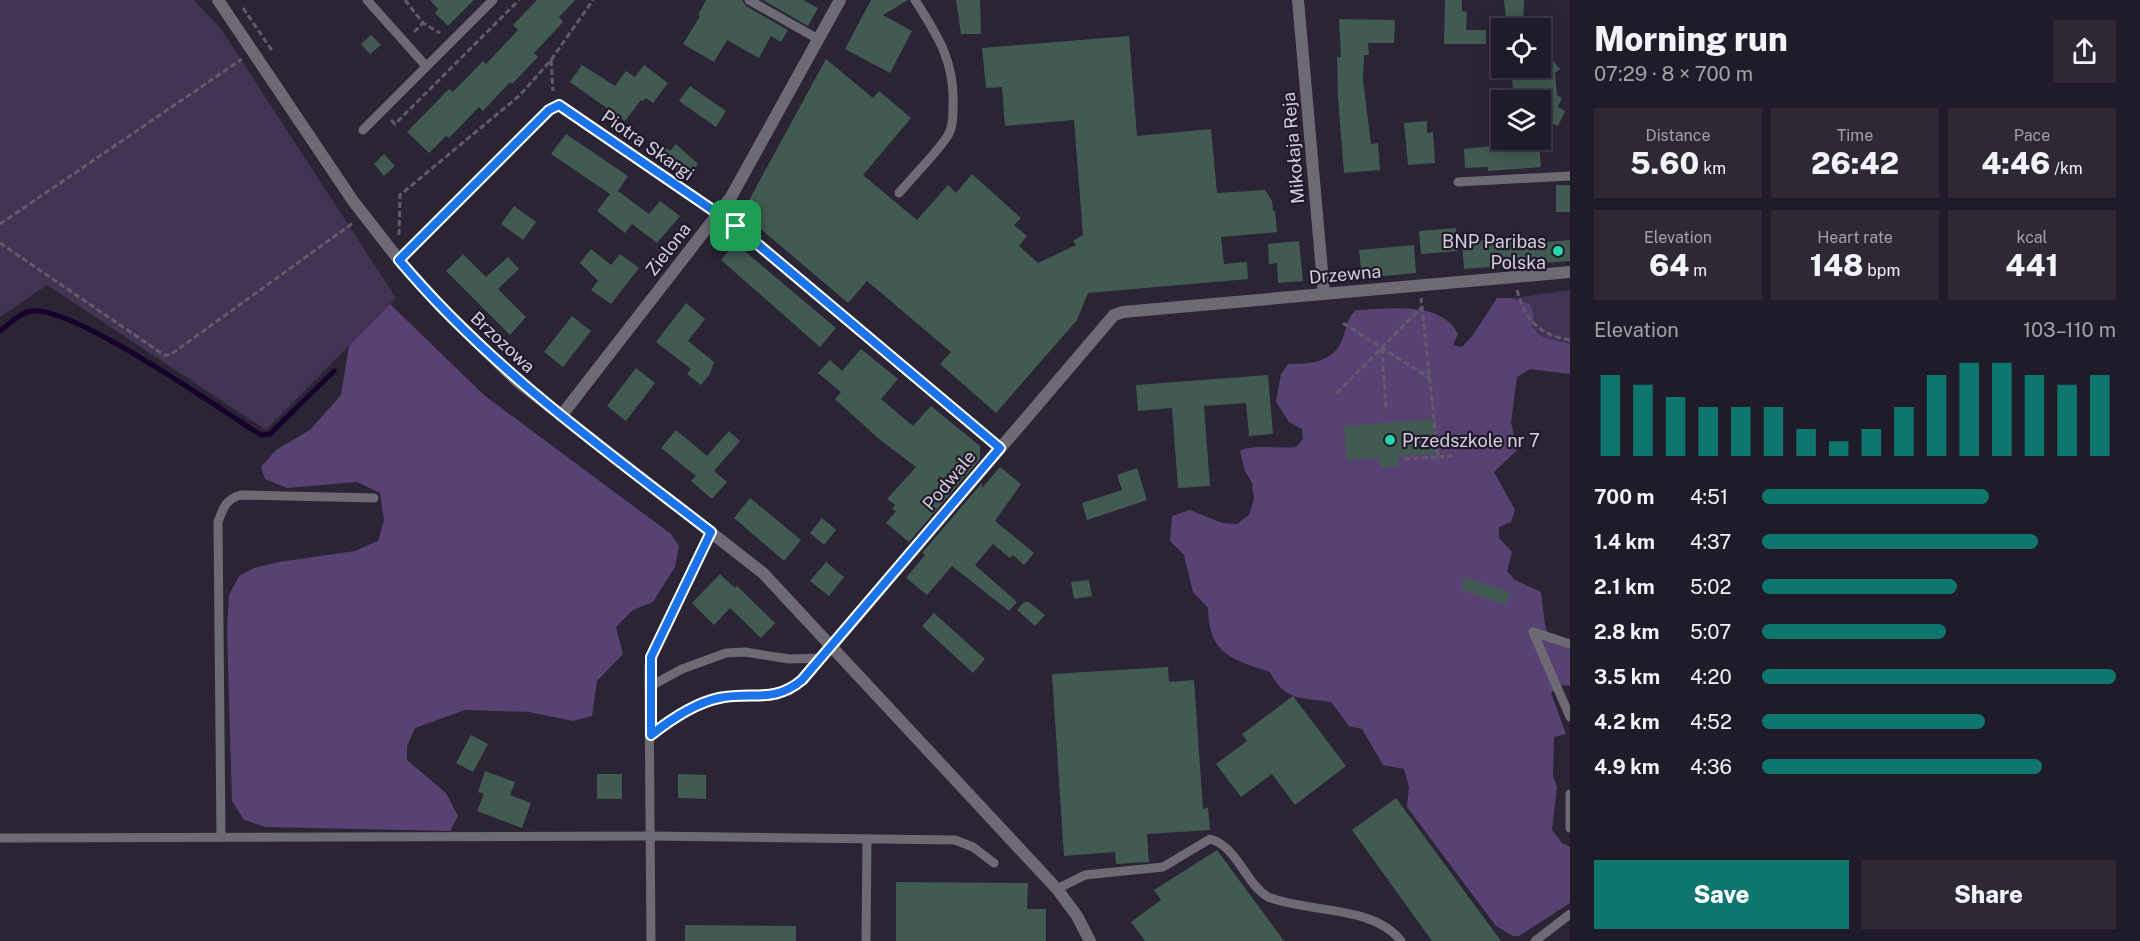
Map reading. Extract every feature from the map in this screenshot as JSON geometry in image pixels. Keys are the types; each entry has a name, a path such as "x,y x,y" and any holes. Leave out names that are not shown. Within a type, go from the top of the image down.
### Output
{"street":[{"name":"Brzozowa","path":"218,0 364,215 399,260 488,355 561,416 763,573 830,648 1057,889 1077,916 1090,941"},
{"name":"Zielona","path":"561,416 731,197 840,0"},
{"name":"Mikołaja Reja","path":"1298,0 1324,294"},
{"name":"Piotra Skargi","path":"399,260 554,106 564,108 718,216 736,226 1000,448"},
{"name":"Drzewna","path":"1123,312 1570,272"},
{"name":"Podwale","path":"830,648 1109,319 1123,312"}],"lane":[{"path":"367,0 426,66"},
{"path":"363,130 493,0"},
{"path":"749,0 818,39"},
{"path":"899,193 948,136 953,123 949,59 939,37 915,0"},
{"path":"1458,182 1570,176"},
{"path":"221,837 218,522 223,507 231,498 241,495 374,498"},
{"path":"651,941 649,665 654,648 711,532"},
{"path":"1570,644 1533,632 1570,717"},
{"path":"651,735 684,713 716,698 777,694 789,691 830,648"},
{"path":"649,687 682,669 726,653 745,652 789,659 822,658"},
{"path":"1570,794 1570,828"},
{"path":"0,838 651,836 867,839 964,842 994,863"},
{"path":"866,941 867,839"},
{"path":"1057,889 1085,874 1163,867 1210,839 1225,847 1259,891 1268,897 1373,920 1392,929 1401,941"},
{"path":"1534,941 1570,914"}],"path":[{"path":"405,0 423,23 442,35 449,28"},
{"path":"382,111 395,124 519,0"},
{"path":"399,237 400,195 519,96 551,60 594,0"},
{"path":"0,224 253,51"},
{"path":"551,60 553,90 563,97"},
{"path":"0,243 164,355 170,355 364,215"},
{"path":"1527,288 1516,289 1528,318 1545,333 1570,340"},
{"path":"1410,297 1421,297 1438,457"},
{"path":"1337,393 1422,307"},
{"path":"1343,322 1431,378"},
{"path":"1382,348 1386,410"},
{"path":"1404,459 1452,456"}],"shaded area":[{"path":"0,0 194,0 221,29 396,298 266,430 47,285 0,317"},
{"path":"1570,290 1570,344 1542,337 1531,327 1534,314 1530,304 1513,298"},
{"path":"1497,298 1512,298 1530,304 1534,314 1532,327 1542,337 1570,344 1570,374 1530,369 1517,377 1511,422 1517,450 1494,472 1515,510 1511,522 1499,527 1499,538 1512,552 1507,571 1515,580 1541,592 1545,625 1550,638 1570,642 1570,686 1561,685 1551,693 1566,734 1554,737 1553,776 1557,787 1552,830 1562,843 1570,847 1570,903 1519,936 1513,936 1496,926 1407,807 1409,787 1404,769 1383,765 1362,729 1349,726 1331,702 1303,698 1288,693 1276,682 1270,672 1244,663 1225,653 1213,636 1209,624 1208,608 1193,592 1184,555 1170,541 1172,516 1190,510 1222,523 1237,524 1249,515 1254,499 1252,483 1245,471 1240,451 1251,448 1296,447 1303,439 1302,429 1289,422 1276,402 1281,374 1288,364 1320,361 1333,353 1342,340 1348,320 1356,310 1398,308 1427,311 1450,323 1458,334 1453,345 1462,347 1473,335"},
{"path":"390,304 485,396 671,534 679,546 675,567 653,602 633,610 616,627 623,654 597,681 592,716 573,721 529,712 465,710 415,728 407,746 407,760 446,793 458,816 450,831 266,827 244,820 232,801 227,629 229,595 239,576 254,568 355,551 378,541 384,520 380,493 357,482 287,488 265,479 261,467 276,450 310,430 341,395 349,346"}],"building":[{"path":"430,0 474,0 448,26 435,13 438,9"},
{"path":"537,0 575,0 559,17 563,22 534,53 538,57 483,111 479,107 449,138 446,136 429,153 407,132 449,89 453,92 483,61 486,64 518,30 513,25"},
{"path":"706,0 742,0 746,6 788,30 781,42 771,36 759,58 727,40 714,62 683,44 700,16 698,15"},
{"path":"763,0 803,0 818,8 808,26"},
{"path":"871,0 908,0 883,15 912,31 890,73 845,49"},
{"path":"956,0 980,0 981,34 961,34"},
{"path":"1445,0 1462,0 1462,11 1467,12 1466,30 1486,30 1486,44 1444,44"},
{"path":"1504,0 1524,0 1523,18 1506,18"},
{"path":"1339,19 1395,20 1394,43 1368,43 1369,55 1364,55 1363,80 1371,144 1378,143 1380,170 1344,173 1338,97 1337,57 1341,57"},
{"path":"371,35 381,45 370,54 361,44"},
{"path":"1129,36 1137,136 1211,129 1217,193 1265,190 1272,201 1273,211 1275,211 1277,232 1221,237 1224,264 1247,262 1248,279 1088,293 1077,320 996,413 940,364 951,352 867,281 848,303 742,213 826,59 873,98 879,91 911,118 863,175 917,220 948,185 956,193 972,174 1021,218 1014,225 1027,236 1019,246 1038,263 1076,245 1073,241 1083,235 1074,120 1005,126 1002,87 986,88 982,48"},
{"path":"1551,58 1560,69 1555,73 1557,95 1562,98 1558,107 1565,111 1558,126 1551,123 1551,90 1513,90 1512,78 1551,78"},
{"path":"582,65 615,86 626,71 635,77 644,65 668,83 653,103 646,98 641,100 625,121 570,82"},
{"path":"690,86 726,111 716,127 679,101"},
{"path":"1427,121 1427,133 1433,132 1435,163 1408,165 1404,123"},
{"path":"566,134 628,176 618,191 649,214 660,201 680,216 657,243 632,224 625,233 597,211 610,194 551,154"},
{"path":"676,144 698,164 687,180 654,158 663,146 670,151"},
{"path":"1491,146 1491,150 1540,150 1541,167 1488,171 1488,167 1465,168 1464,149"},
{"path":"384,154 395,166 384,176 374,164"},
{"name":"BNP Paribas Polska","path":"1556,185 1570,185 1570,212 1556,212"},
{"path":"514,206 536,222 523,240 501,224"},
{"path":"1456,228 1458,251 1421,254 1419,231"},
{"path":"1511,238 1511,245 1570,240 1570,261 1464,269 1462,242"},
{"path":"1299,241 1303,281 1278,283 1277,263 1269,264 1268,244"},
{"path":"735,243 836,328 820,347 721,260"},
{"path":"1414,245 1416,273 1362,278 1359,250"},
{"path":"591,249 611,265 620,254 639,268 611,304 591,290 598,281 580,263"},
{"path":"463,254 486,277 508,257 519,269 498,289 526,317 510,335 446,271"},
{"path":"686,303 705,319 688,341 714,362 710,374 701,385 687,374 691,369 656,342"},
{"path":"572,316 591,331 563,367 544,352"},
{"path":"861,349 898,379 881,399 913,426 931,406 980,446 980,459 909,542 886,523 896,511 892,509 895,505 887,499 916,467 879,439 835,399 841,392 818,373 830,360 842,371"},
{"path":"636,368 655,383 626,421 607,406"},
{"path":"1268,375 1273,434 1249,436 1246,403 1204,406 1210,486 1178,488 1172,408 1138,411 1136,385"},
{"name":"Przedszkole nr 7","path":"1433,419 1436,453 1398,456 1399,466 1380,468 1379,458 1347,460 1344,426"},
{"path":"676,430 707,456 729,431 740,441 714,471 727,482 712,499 691,481 696,476 661,448"},
{"path":"1000,467 1021,484 995,521 1034,553 1024,565 1013,555 1010,558 993,544 975,565 1017,602 1009,611 952,566 927,595 906,578 925,555 922,553 982,483 982,488"},
{"path":"1137,468 1147,500 1087,520 1082,503 1122,490 1117,475"},
{"path":"750,498 801,540 784,561 734,518"},
{"path":"822,518 836,530 824,545 810,533"},
{"path":"826,562 844,577 829,596 810,581"},
{"path":"720,574 735,588 737,586 775,623 761,638 730,608 714,625 692,603"},
{"path":"1465,577 1510,593 1505,605 1461,589"},
{"path":"1089,580 1092,596 1074,599 1071,582"},
{"path":"1024,602 1029,602 1045,615 1035,626 1017,610"},
{"path":"934,613 985,659 973,673 922,626"},
{"path":"1168,667 1169,682 1194,680 1203,809 1208,808 1210,830 1147,834 1149,862 1116,864 1115,852 1064,856 1052,674"},
{"path":"1293,696 1346,766 1295,805 1272,774 1241,797 1216,764 1247,741 1242,734"},
{"path":"471,735 488,744 473,772 456,763"},
{"path":"485,771 515,782 510,795 531,803 522,828 477,811 484,794 478,792"},
{"path":"597,774 622,774 622,799 597,799"},
{"path":"678,774 706,775 706,799 678,798"},
{"path":"1396,798 1501,941 1432,941 1352,830"},
{"path":"1217,850 1284,941 1145,941 1131,922 1161,900 1154,890"},
{"path":"896,882 1028,883 1027,909 1046,909 1046,941 896,941"},
{"path":"685,925 796,926 796,941 685,941"}],"waterway":[{"path":"0,331 19,316 31,311 51,314 79,324 146,361 261,435 270,434 334,371"}],"place":[{"name":"BNP Paribas Polska","path":"1558,251"},
{"name":"Przedszkole nr 7","path":"1390,440"}],"route":[{"path":"559,105 718,216 736,226 1000,448 822,658 789,691 777,694 716,698 666,723 651,735 649,665 651,657 711,532 517,381 441,308 399,260 554,106 559,105"}]}
